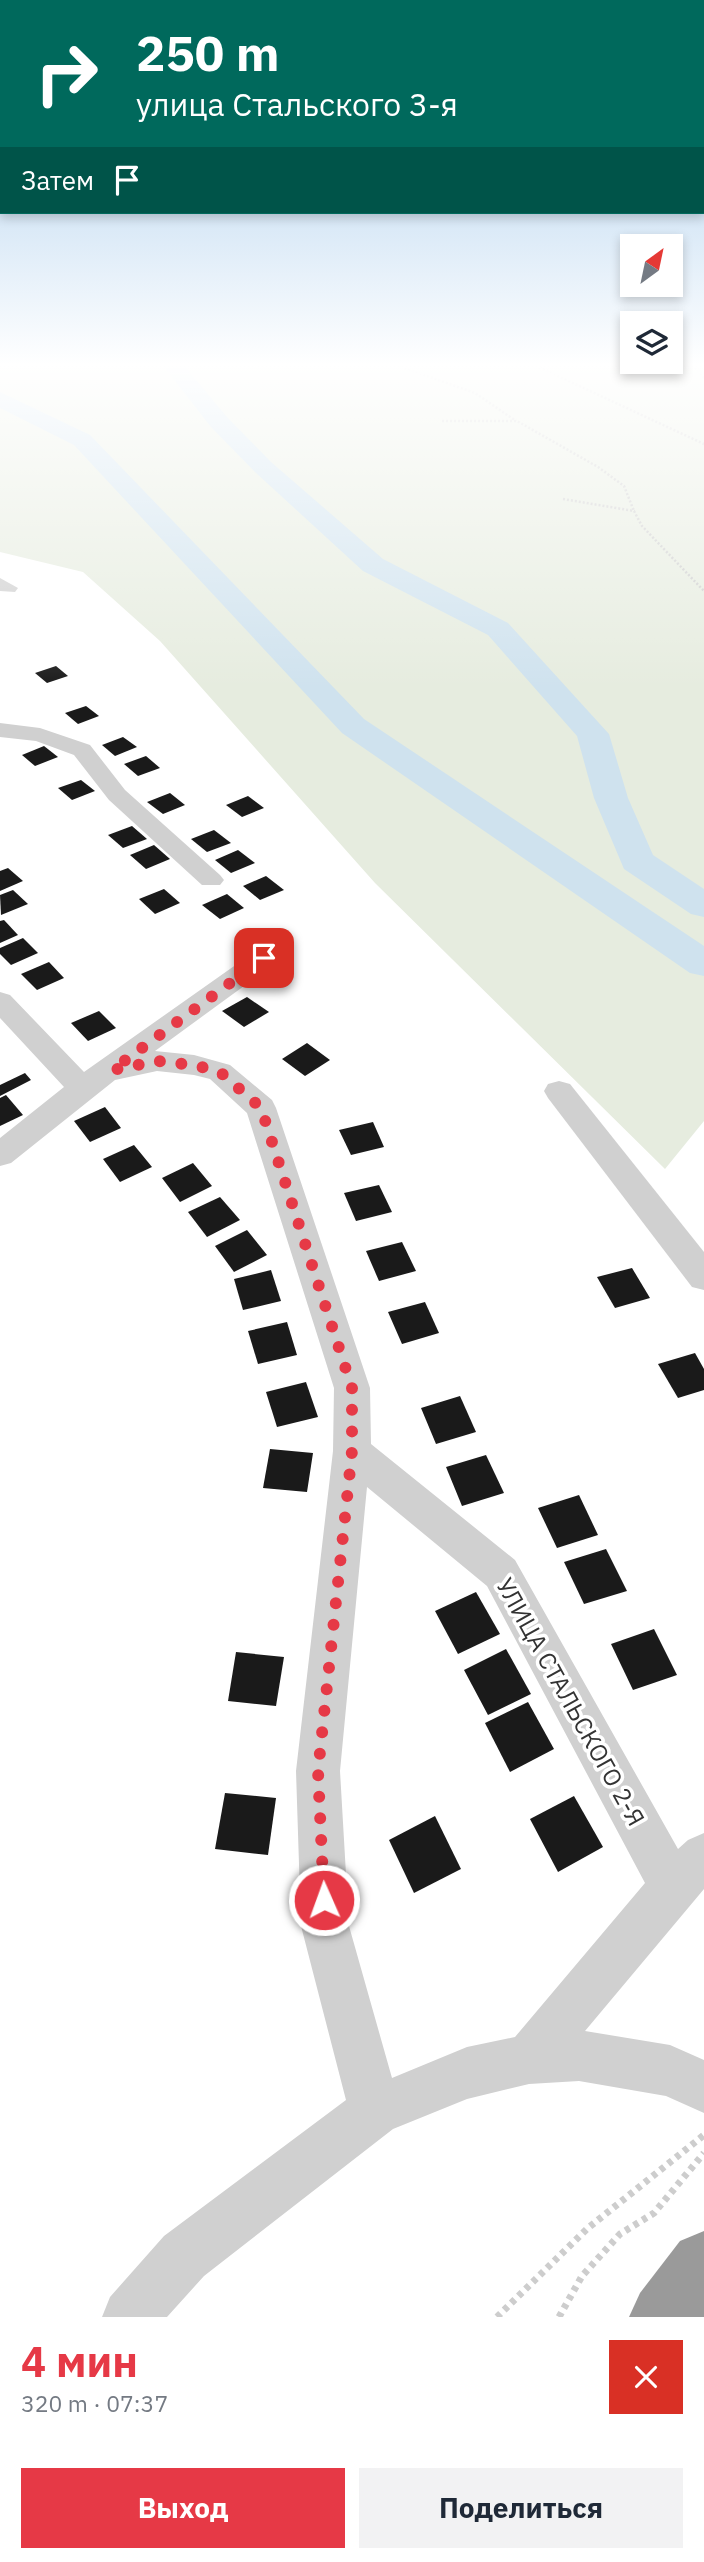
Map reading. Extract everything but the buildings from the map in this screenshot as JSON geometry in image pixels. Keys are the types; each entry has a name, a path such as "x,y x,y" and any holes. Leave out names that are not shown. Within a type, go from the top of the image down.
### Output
{"highway":[{"path":"664,2317 704,2266"}],"street":[{"path":"0,730 40,735 82,750 117,795 211,880"},
{"path":"0,1155 97,1079 264,958"},
{"path":"0,1001 97,1079"},
{"path":"97,1079 157,1061 194,1065 220,1072 261,1108 352,1388 352,1451 318,1771 325,1926 374,2111"},
{"path":"559,1091 704,1277"},
{"name":"УЛИЦА СТАЛЬСКОГО 2-Я","path":"352,1451 501,1573 688,1871"},
{"path":"529,2059 688,1871"},
{"path":"130,2317 184,2256 374,2111 467,2073 529,2059 579,2056 670,2071 704,2087"}],"path":[{"path":"604,472 624,486 642,526 687,577 704,591"},
{"path":"563,499 624,507 634,511"},
{"path":"497,2317 588,2228 704,2135"},
{"path":"559,2317 582,2276 620,2234 654,2213 704,2153"}],"shaded area":[{"path":"0,472 704,472 704,1121 665,1169 375,883 160,641 83,572 0,552"}],"waterway":[{"path":"112,472 353,726 704,964"},
{"path":"269,472 373,565 498,629 593,734 611,798 637,861 704,906"}],"route":[{"path":"264,958 112,1070 157,1061 194,1065 220,1072 261,1108 352,1388 352,1451 318,1771 324,1900"}]}
